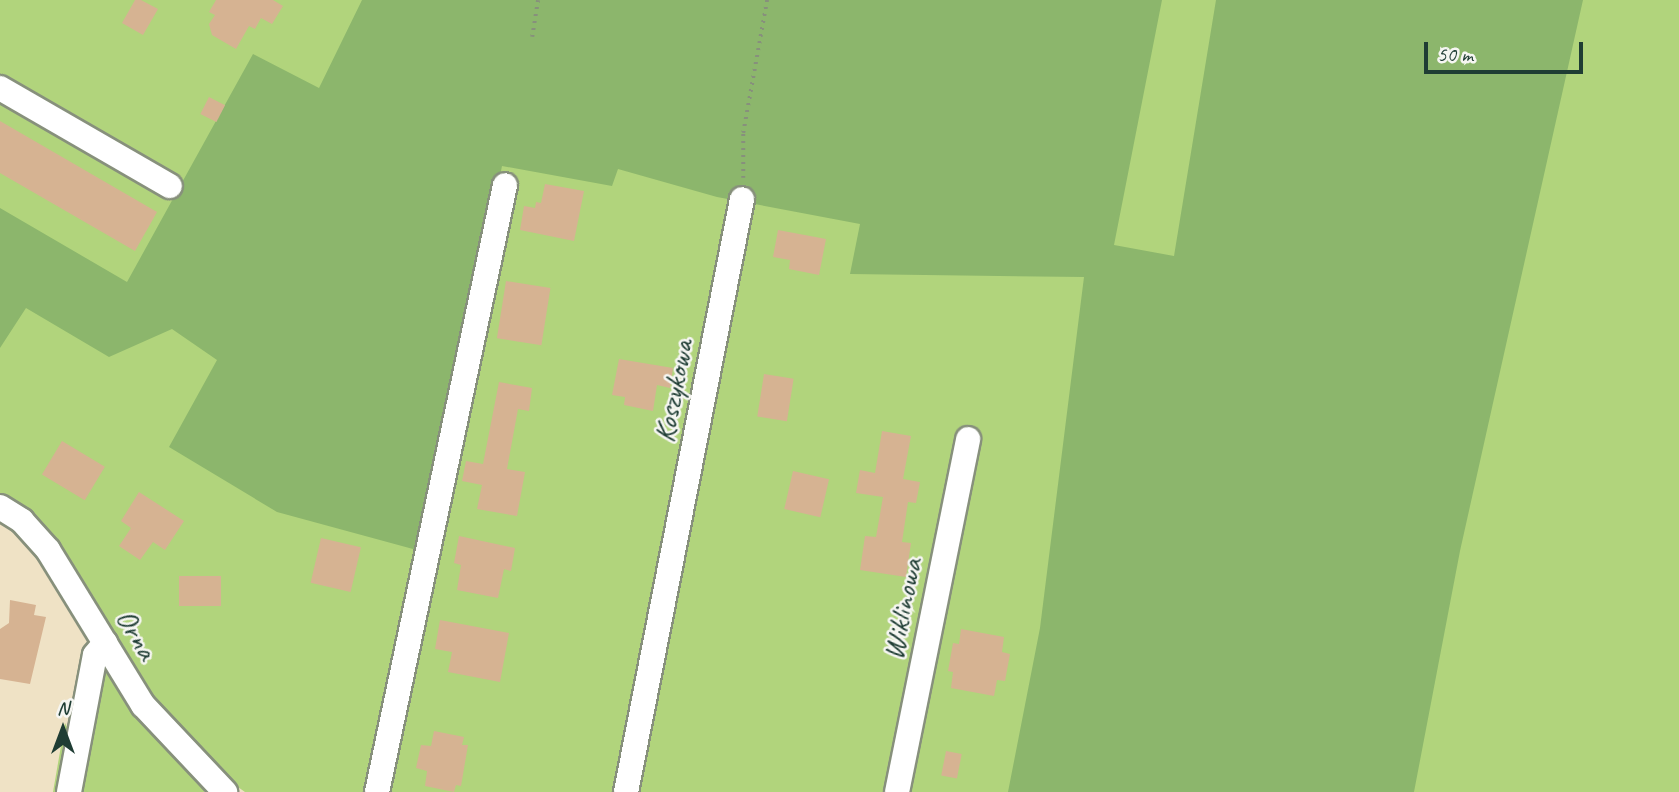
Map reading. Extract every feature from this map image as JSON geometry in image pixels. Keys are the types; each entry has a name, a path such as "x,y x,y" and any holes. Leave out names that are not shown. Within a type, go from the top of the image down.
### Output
{"street":[{"path":"0,88 170,186"},
{"path":"377,792 505,185"},
{"name":"Koszykowa","path":"626,792 742,199"},
{"name":"Wiklinowa","path":"897,792 968,439"},
{"name":"Orna","path":"0,508 22,521 48,550 143,705 225,792"},
{"path":"69,792 95,654 105,643"}],"path":[{"path":"532,37 538,0"},
{"path":"742,199 743,133 767,0"}],"green space":[{"path":"0,0 1679,0 1679,792 245,792 211,768 150,701 46,529 23,508 0,495"},
{"path":"362,0 1162,0 1114,245 1174,256 1216,0 1583,0 1460,551 1414,792 1008,792 1040,628 1084,277 850,274 860,224 717,197 618,169 612,186 502,166 424,552 277,512 169,447 217,360 172,329 109,357 26,308 0,348 0,208 127,282 253,54 319,88"},
{"path":"104,657 206,783 204,792 76,792"},
{"path":"65,723 71,735 62,792 53,792"}],"building":[{"path":"135,0 141,0 158,9 143,35 122,23"},
{"path":"216,0 273,0 283,6 272,24 261,18 255,29 249,26 236,49 212,35 209,24 215,15 209,12"},
{"path":"209,97 225,105 216,122 200,114"},
{"path":"0,121 157,212 135,251 0,173"},
{"path":"545,184 584,191 574,241 520,230 524,206 535,208 536,202 541,203"},
{"path":"778,230 826,239 819,275 789,269 790,260 773,257"},
{"path":"506,281 550,288 541,345 497,338"},
{"path":"619,359 673,368 670,388 657,385 653,411 624,405 625,397 612,395"},
{"path":"764,374 794,379 787,421 757,416"},
{"path":"499,382 532,388 529,411 518,409 507,469 525,472 517,516 477,509 482,485 462,481 466,461 483,464"},
{"path":"882,431 911,436 903,479 920,482 916,503 908,502 902,542 911,543 906,577 860,570 865,536 876,537 883,497 856,493 860,470 875,473"},
{"path":"62,441 105,467 85,500 42,474"},
{"path":"793,471 829,479 820,517 784,509"},
{"path":"139,492 184,521 165,550 153,542 140,560 119,546 131,528 121,521"},
{"path":"459,536 515,548 511,571 504,569 498,598 457,590 461,565 454,563"},
{"path":"321,538 361,547 351,592 311,583"},
{"path":"179,576 221,576 221,606 179,606"},
{"path":"10,600 36,605 34,615 46,617 30,684 0,679 0,629 9,623"},
{"path":"440,620 509,633 500,682 448,672 452,652 435,649"},
{"path":"961,629 1004,637 1002,652 1010,654 1005,681 997,680 994,696 951,688 953,672 948,671 953,643 959,644"},
{"path":"434,731 464,737 462,745 468,745 461,786 456,785 454,792 425,786 427,771 416,768 421,745 431,746"},
{"path":"946,751 962,754 957,779 941,776"}]}
